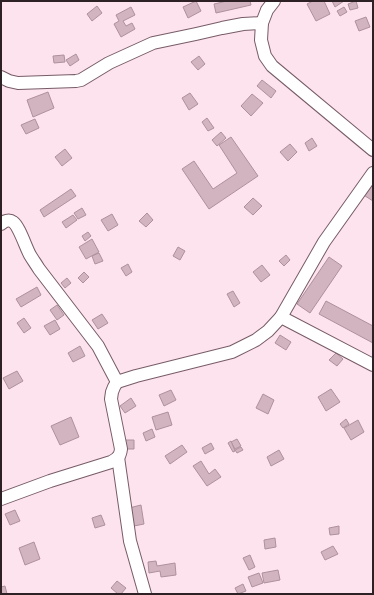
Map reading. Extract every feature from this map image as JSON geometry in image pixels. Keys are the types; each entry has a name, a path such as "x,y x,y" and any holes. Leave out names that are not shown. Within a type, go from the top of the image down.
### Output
{"street":[{"path":"274,1 267,10 262,23 261,40 265,56 272,66 373,150"},
{"path":"1,77 18,83 81,80 109,63 153,43 243,24 262,23"},
{"path":"1,499 50,481 112,462 118,457 121,449 111,399 112,392 117,382 232,352 256,340 268,331 281,317 324,242 373,173"},
{"path":"1,224 9,220 13,222 39,269 98,346 117,382"},
{"path":"281,317 373,365"},
{"path":"118,457 130,541 145,594"}],"building":[{"path":"196,1 201,11 188,18 183,7"},
{"path":"227,1 250,1 251,5 216,13 214,4"},
{"path":"313,1 324,1 330,14 316,21 307,4"},
{"path":"332,1 344,1 335,7"},
{"path":"356,1 358,8 350,10 348,4"},
{"path":"97,6 102,13 92,21 87,14"},
{"path":"131,7 135,15 123,21 126,26 132,23 135,29 121,37 114,24 119,21 116,15"},
{"path":"344,7 347,12 340,16 337,11"},
{"path":"366,17 370,27 359,31 355,21"},
{"path":"76,54 79,60 70,66 66,60"},
{"path":"64,55 65,62 54,63 53,56"},
{"path":"199,56 205,64 198,70 191,62"},
{"path":"262,80 276,91 271,98 257,86"},
{"path":"48,92 54,108 33,117 27,100"},
{"path":"190,93 198,104 189,110 182,98"},
{"path":"252,94 263,103 251,116 241,106"},
{"path":"207,118 214,128 208,131 202,122"},
{"path":"35,119 39,128 26,134 21,125"},
{"path":"221,132 226,138 217,146 212,140"},
{"path":"231,137 258,176 209,209 182,169 194,161 213,189 237,173 219,145"},
{"path":"312,138 317,146 309,151 305,143"},
{"path":"290,144 297,152 288,161 280,152"},
{"path":"65,149 72,158 62,166 55,157"},
{"path":"373,180 373,201 362,194"},
{"path":"71,189 76,196 44,217 40,210"},
{"path":"253,198 262,206 253,215 244,207"},
{"path":"82,208 86,215 78,219 74,213"},
{"path":"147,213 153,220 146,227 139,221"},
{"path":"112,214 118,225 108,231 101,220"},
{"path":"73,215 77,220 66,228 62,222"},
{"path":"88,232 91,236 85,241 82,236"},
{"path":"92,239 99,252 86,259 79,247"},
{"path":"178,247 185,251 180,260 173,256"},
{"path":"99,253 103,261 95,264 92,256"},
{"path":"286,255 290,260 284,266 279,261"},
{"path":"329,257 342,266 310,313 297,304"},
{"path":"128,264 132,272 126,276 121,268"},
{"path":"262,265 270,275 261,282 253,272"},
{"path":"84,272 89,277 83,283 78,278"},
{"path":"67,278 71,283 65,288 61,283"},
{"path":"37,287 41,295 21,307 16,299"},
{"path":"233,291 240,303 234,307 227,294"},
{"path":"326,301 373,326 373,343 319,314"},
{"path":"57,305 64,315 57,320 50,310"},
{"path":"102,314 108,323 98,329 92,320"},
{"path":"24,318 31,328 24,333 17,323"},
{"path":"55,320 60,329 50,335 44,326"},
{"path":"280,335 291,342 286,350 275,343"},
{"path":"80,346 85,356 73,362 68,353"},
{"path":"336,353 343,359 337,366 329,360"},
{"path":"17,371 23,381 9,389 3,378"},
{"path":"331,389 340,402 326,411 318,397"},
{"path":"171,390 176,400 164,406 159,395"},
{"path":"263,394 274,400 268,414 256,408"},
{"path":"131,398 136,406 125,413 120,406"},
{"path":"168,412 172,425 156,430 152,417"},
{"path":"71,417 79,437 60,445 51,426"},
{"path":"346,419 349,424 343,428 340,424"},
{"path":"358,420 364,432 351,440 344,428"},
{"path":"152,429 155,437 146,441 143,433"},
{"path":"237,439 241,446 235,449 231,442"},
{"path":"122,440 134,440 134,449 123,449"},
{"path":"231,441 235,451 233,452 228,443"},
{"path":"211,443 214,449 205,454 202,448"},
{"path":"182,445 187,452 170,464 165,456"},
{"path":"241,447 243,450 237,453 235,450"},
{"path":"279,450 284,459 271,466 267,457"},
{"path":"201,461 209,474 215,469 221,477 207,486 193,466"},
{"path":"141,505 144,524 129,527 125,509"},
{"path":"15,510 20,521 10,525 5,514"},
{"path":"101,515 105,525 95,528 92,518"},
{"path":"339,526 339,534 330,535 329,528"},
{"path":"275,538 276,547 265,549 264,540"},
{"path":"34,542 40,559 25,565 19,548"},
{"path":"333,546 338,554 325,560 321,552"},
{"path":"250,555 255,567 249,570 243,558"},
{"path":"156,561 157,566 175,563 176,575 161,577 160,571 149,573 148,562"},
{"path":"278,570 280,580 264,583 262,573"},
{"path":"259,573 263,583 252,587 248,577"},
{"path":"117,581 126,588 121,594 118,594 111,588"},
{"path":"243,584 246,591 238,594 235,588"},
{"path":"5,586 7,594 1,594 1,587"}]}
